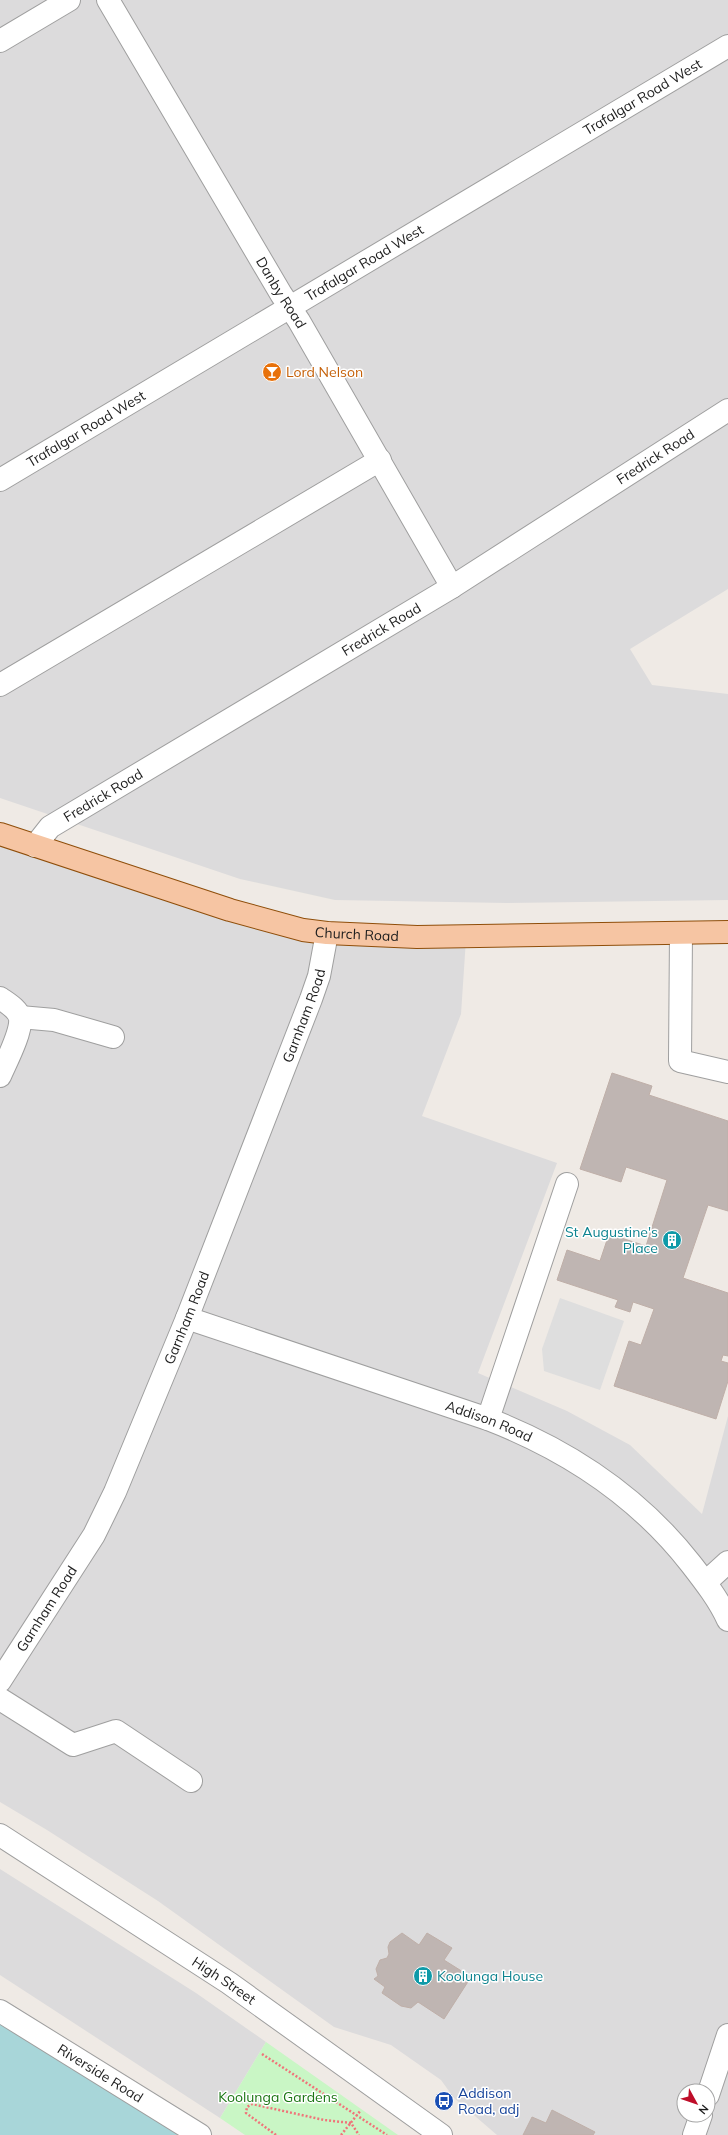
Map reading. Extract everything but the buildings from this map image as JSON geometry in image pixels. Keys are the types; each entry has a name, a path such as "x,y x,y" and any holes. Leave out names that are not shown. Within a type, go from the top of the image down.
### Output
{"main road":[{"name":"Church Road","path":"0,834 237,912 303,930 327,933 424,937 728,932"}],"street":[{"path":"0,41 68,0"},
{"name":"Danby Road","path":"108,0 380,460 452,587"},
{"name":"Trafalgar Road West","path":"0,480 728,46"},
{"name":"Fredrick Road","path":"35,846 50,827 452,587 728,410"},
{"path":"0,686 380,460"},
{"name":"Garnham Road","path":"0,1681 94,1535 115,1492 187,1318 311,999 319,976 327,933"},
{"path":"681,933 680,1061 728,1072"},
{"path":"0,998 13,1008 20,1017 19,1029 0,1076"},
{"path":"20,1017 54,1020 113,1037"},
{"path":"488,1419 567,1184"},
{"name":"Addison Road","path":"187,1318 488,1419 520,1432 558,1451 616,1489 653,1521 679,1548 706,1582 728,1620"},
{"path":"706,1582 728,1562"},
{"path":"0,1698 73,1745 116,1731 191,1781"},
{"name":"High Street","path":"0,1835 229,1983 441,2135"},
{"name":"Riverside Road","path":"0,2011 200,2135"},
{"path":"712,2083 728,2035"},
{"path":"694,2135 698,2123"}],"path":[{"path":"262,2054 357,2114 387,2135"},
{"path":"276,2135 246,2113 247,2107 252,2104 324,2120 351,2123 359,2135"},
{"path":"341,2135 364,2106"}],"shaded area":[{"path":"0,0 728,0 728,589 630,649 652,685 728,694 728,900 507,903 335,900 240,879 0,798"},
{"path":"0,838 190,906 466,939 461,1014 422,1116 557,1163 478,1373 567,1411 630,1445 702,1514 728,1416 728,2135 497,2135 454,2098 441,2080 391,2045 334,2027 158,1901 47,1830 0,1802"},
{"path":"560,1298 624,1321 600,1390 544,1371 542,1349"},
{"path":"0,1869 196,1993 266,2042 220,2118 0,1975"}],"green space":[{"name":"Koolunga Gardens","path":"266,2042 398,2135 245,2135 220,2118"}],"water":[{"path":"0,2019 204,2135 0,2135"}],"place":[{"name":"Lord Nelson","path":"272,372"},
{"name":"St Augustine's Place","path":"672,1240"},
{"name":"Koolunga House","path":"423,1976"},
{"name":"Addison Road, adj","path":"444,2101"}]}
